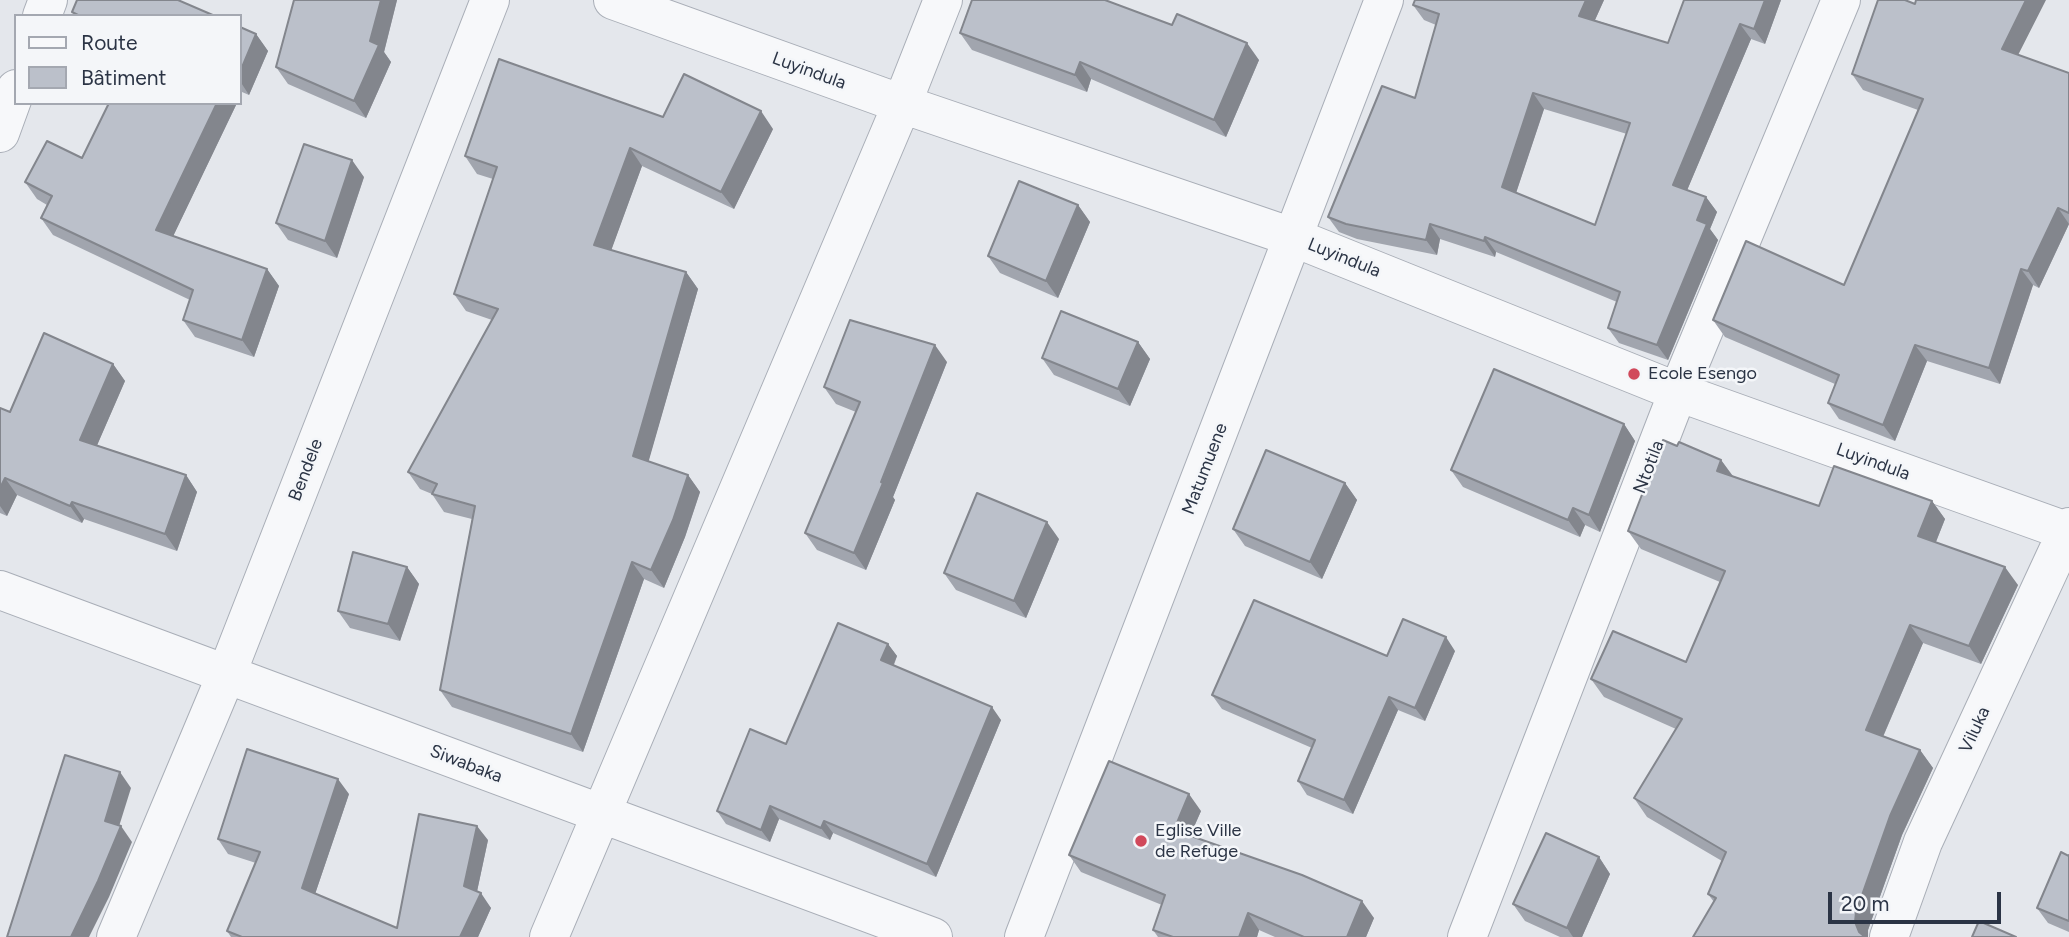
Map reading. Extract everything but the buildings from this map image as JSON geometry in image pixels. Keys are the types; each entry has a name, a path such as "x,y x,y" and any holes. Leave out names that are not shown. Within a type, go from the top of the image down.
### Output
{"street":[{"name":"Bendele","path":"116,937 227,673 489,0"},
{"name":"Luyindula","path":"613,0 902,104 1294,238 1678,392 2068,530"},
{"path":"550,937 902,104 943,0"},
{"name":"Matumuene","path":"1024,937 1384,0"},
{"name":"Ntotila","path":"1467,937 1678,392 1841,0"},
{"path":"0,133 14,94"},
{"name":"Viluka","path":"1889,937 1923,842 2068,530"},
{"name":"Siwabaka","path":"0,590 933,937"}],"place":[{"name":"Ecole Esengo","path":"1634,374"},
{"name":"Eglise Ville de Refuge","path":"1141,841"}]}
